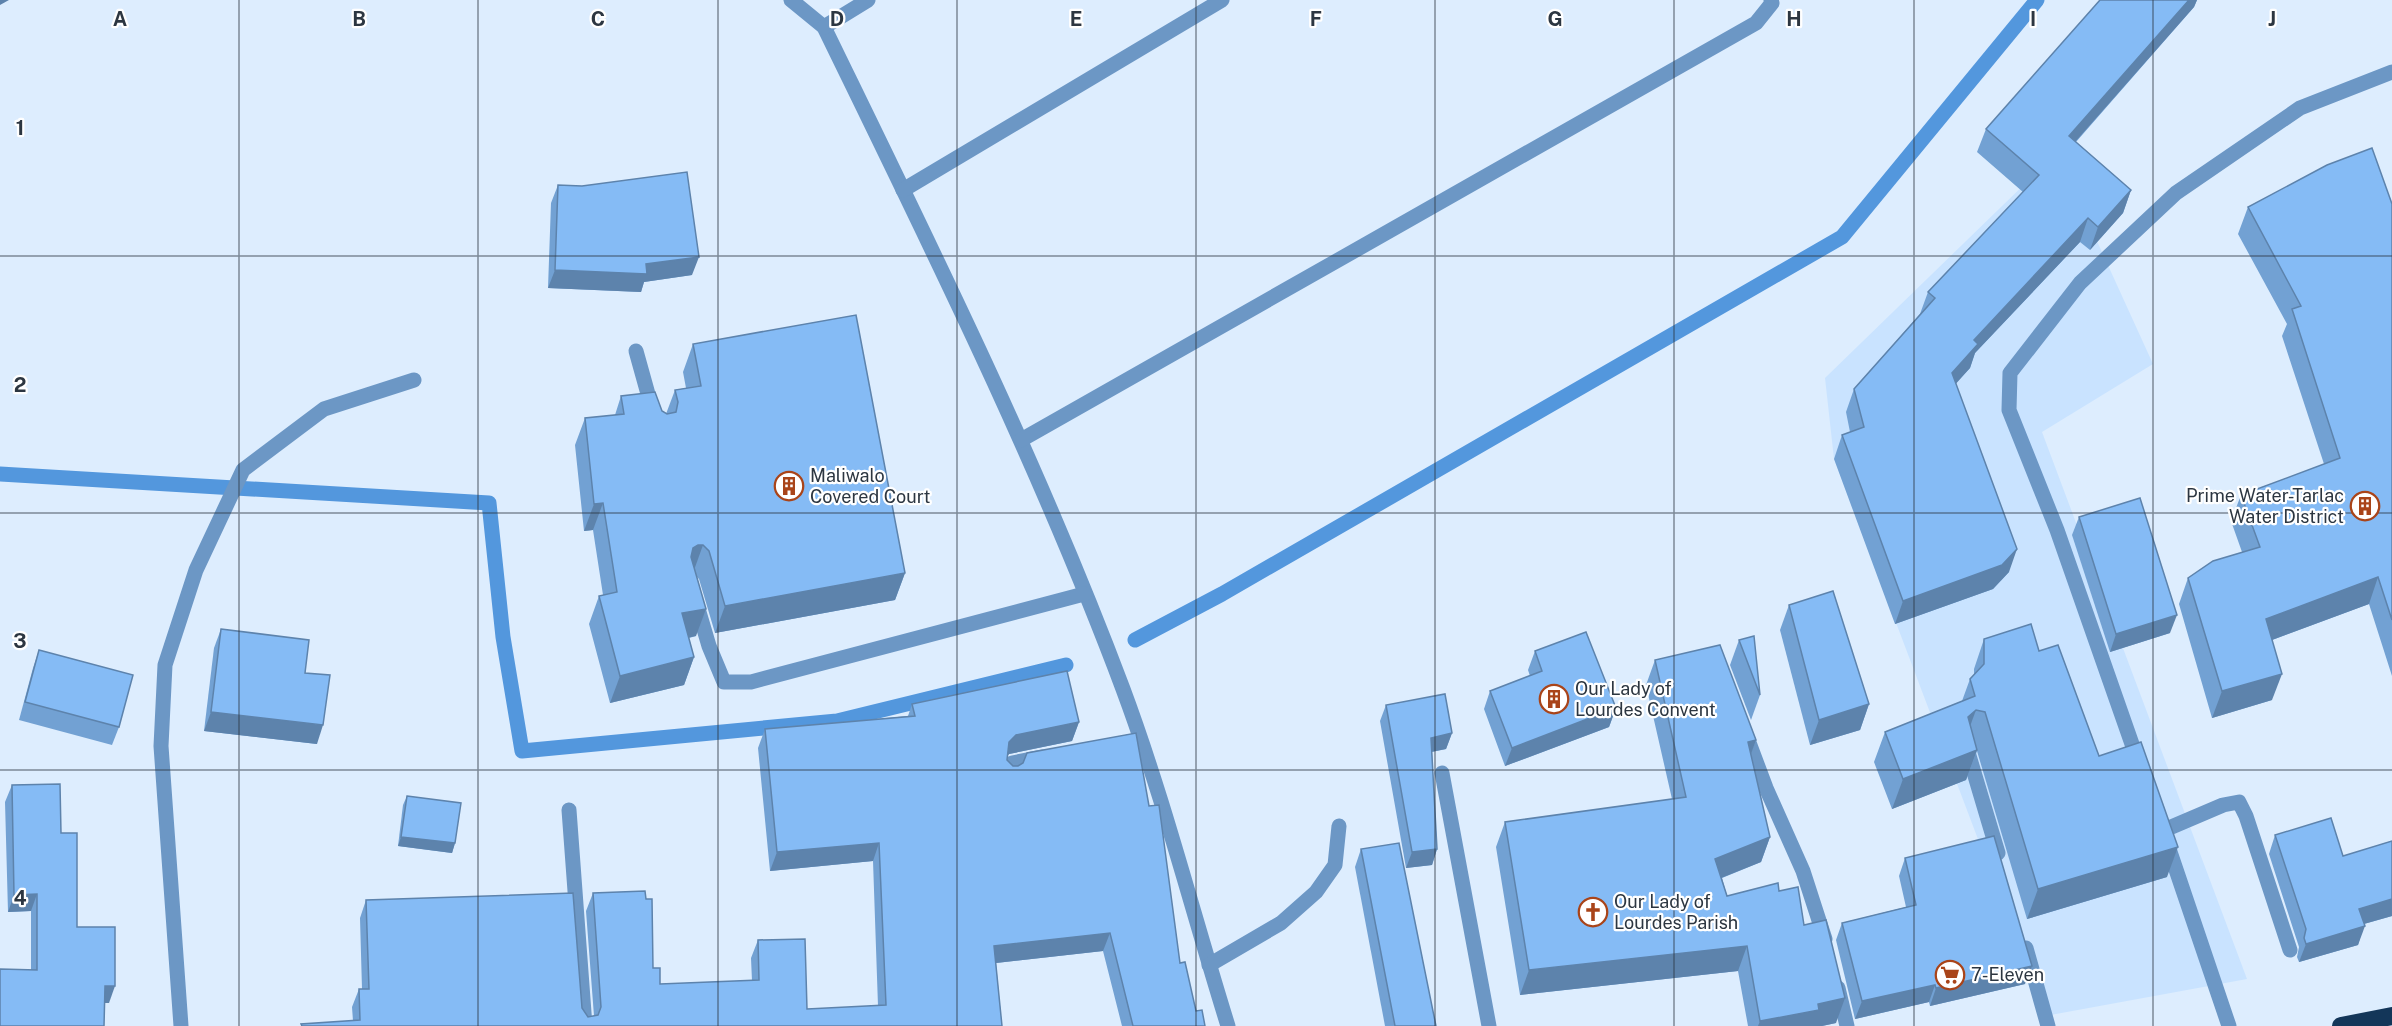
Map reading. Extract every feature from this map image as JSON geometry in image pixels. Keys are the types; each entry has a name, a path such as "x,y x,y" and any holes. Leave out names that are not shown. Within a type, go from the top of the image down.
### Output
{"highway":[{"path":"2342,1026 2392,1016"}],"street":[{"path":"790,0 824,27 1021,440 1123,690 1133,738 1165,817 1228,1026"},
{"path":"824,27 868,0"},
{"path":"903,190 1222,0"},
{"path":"1021,440 1756,23 1772,3 1771,0"},
{"path":"2143,775 2057,530 2009,411 2010,374 2080,283 2176,193 2300,108 2392,72"},
{"path":"636,351 656,422"},
{"path":"181,1026 161,746 165,665 196,570 243,470 324,409 414,380"},
{"path":"693,592 709,646 724,682 751,682 1084,594"},
{"path":"1738,714 1766,788 1803,871 1831,963 1847,1026"},
{"path":"1966,749 2004,873"},
{"path":"1009,775 1012,763 1058,753"},
{"path":"1442,773 1489,1026"},
{"path":"2229,1026 2160,826 2239,802 2246,816 2290,950"},
{"path":"569,810 585,1026"},
{"path":"1209,965 1281,923 1316,892 1335,865 1339,826"},
{"path":"2020,928 2048,1026"}],"shaded area":[{"path":"2069,141 2060,160 2153,364 2042,432 2247,979 2045,1016 1834,459 1825,378"}],"building":[{"path":"2100,0 2189,0 2069,136 2131,190 2098,227 2088,218 1974,340 1978,344 1952,373 2017,549 2002,565 1903,601 1842,435 1864,427 1854,389 1935,298 1928,292 2039,175 1986,129"},
{"path":"2372,148 2392,204 2392,620 2378,577 2266,619 2282,674 2222,691 2188,578 2213,561 2260,547 2241,495 2340,458 2292,309 2301,306 2248,207 2327,165"},
{"path":"687,172 699,257 646,264 647,274 555,270 558,185 582,186"},
{"path":"856,315 905,573 725,606 709,551 703,545 698,545 693,548 691,557 706,609 682,613 694,657 620,676 599,596 617,592 603,503 594,504 585,418 624,414 621,396 655,392 662,411 667,414 676,412 678,402 675,390 701,386 693,344"},
{"path":"2140,498 2177,615 2116,634 2079,517"},
{"path":"1833,591 1869,704 1819,720 1789,605"},
{"path":"2031,624 2039,651 2058,645 2099,756 2141,742 2178,847 2038,889 1985,712 1976,710 1968,717 1977,750 1903,779 1885,732 1975,696 1970,679 1984,664 1984,639"},
{"path":"221,629 309,640 305,673 330,675 323,725 211,712"},
{"name":"Our Lady of Lourdes Convent","path":"1586,632 1616,708 1512,748 1490,691 1542,671 1535,651"},
{"path":"1754,636 1760,695 1739,640"},
{"path":"1720,645 1756,740 1748,742 1770,837 1715,859 1727,896 1778,883 1779,891 1798,887 1804,925 1826,920 1845,998 1818,1004 1819,1010 1760,1021 1747,946 1529,970 1505,822 1686,797 1655,660"},
{"path":"39,650 133,675 119,727 25,702"},
{"path":"1067,671 1079,722 1016,735 1009,742 1007,760 1013,766 1018,766 1023,763 1027,753 1136,733 1149,806 1159,805 1180,963 1185,962 1196,1011 1202,1010 1205,1026 1133,1026 1110,933 994,946 1002,1026 302,1026 301,1024 360,1020 359,989 369,989 366,900 573,893 582,1008 588,1017 598,1015 601,1007 593,893 645,891 646,899 652,899 653,968 660,968 660,984 759,980 758,940 805,939 807,1009 886,1005 879,843 777,852 765,729 915,716 912,704"},
{"path":"1445,694 1452,733 1431,738 1437,849 1412,852 1386,705"},
{"path":"60,784 61,833 77,833 77,927 115,927 115,986 105,986 104,1026 0,1026 0,969 37,970 37,894 14,895 12,785"},
{"path":"407,796 461,803 455,843 401,837"},
{"path":"2331,818 2343,856 2392,841 2392,899 2359,909 2365,926 2306,944 2304,938 2306,929 2275,835"},
{"path":"1994,836 2032,966 1936,988 1935,985 1862,1001 1842,923 1916,905 1905,858"},
{"path":"1399,843 1436,1026 1395,1026 1361,849"}],"waterway":[{"path":"1135,640 1222,594 1842,237 2037,0"},
{"path":"0,474 489,503 503,637 522,751 837,721 1066,665"}],"place":[{"name":"Maliwalo Covered Court","path":"789,486"},
{"name":"Prime Water-Tarlac Water District","path":"2365,506"},
{"name":"Our Lady of Lourdes Convent","path":"1554,699"},
{"name":"Our Lady of Lourdes Parish","path":"1593,912"},
{"name":"7-Eleven","path":"1950,975"}]}
